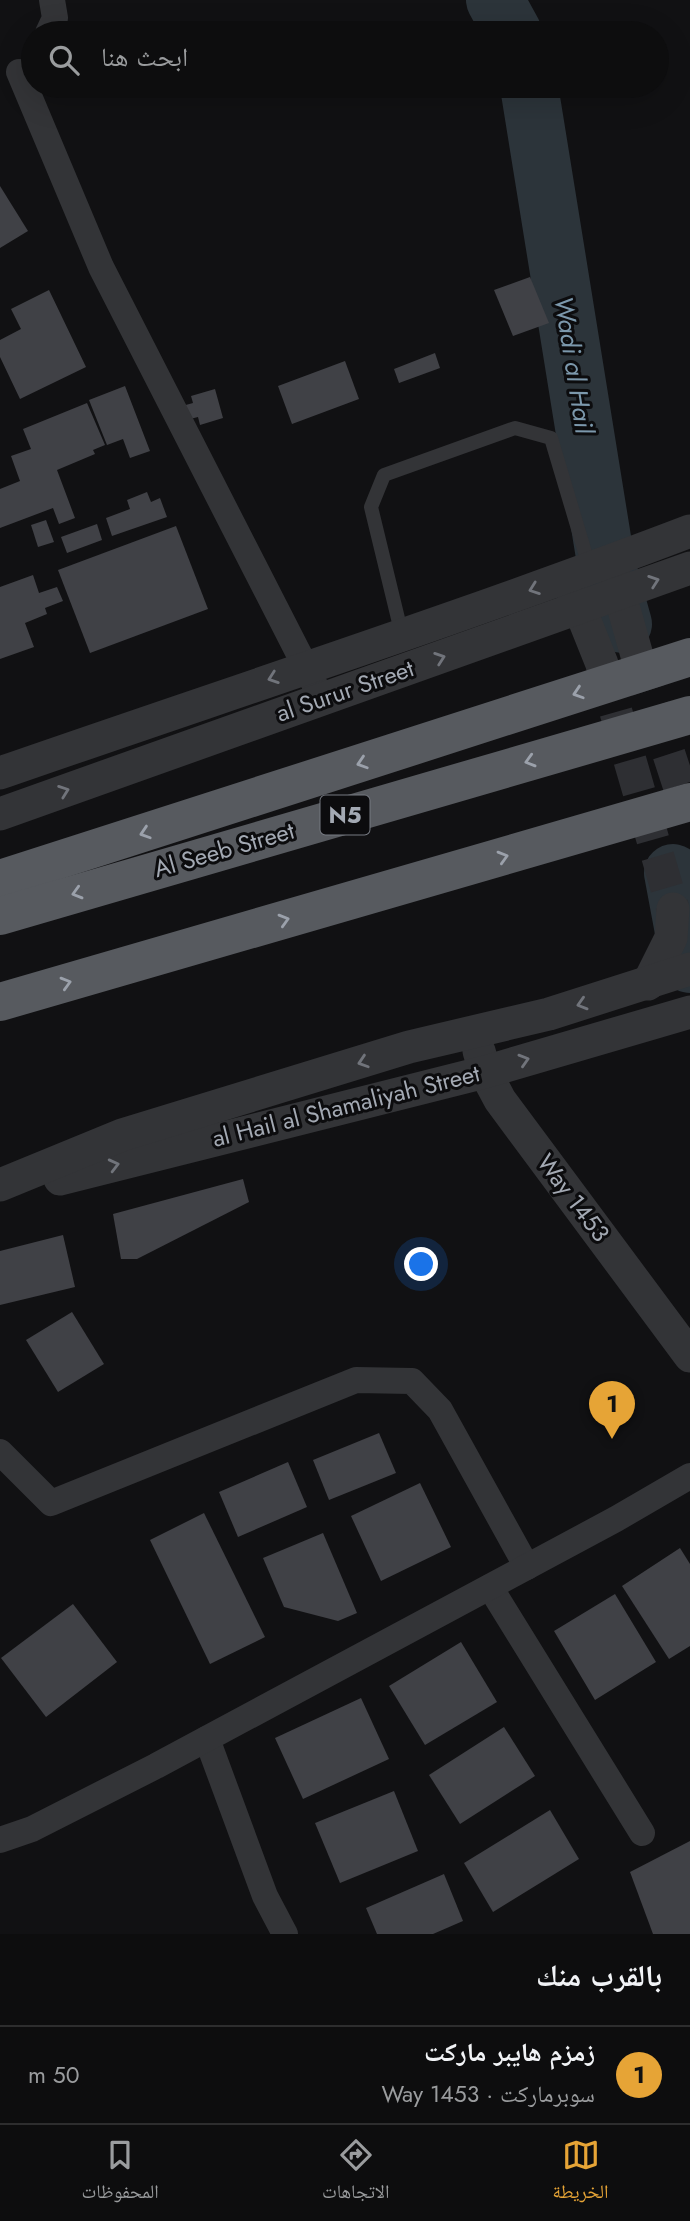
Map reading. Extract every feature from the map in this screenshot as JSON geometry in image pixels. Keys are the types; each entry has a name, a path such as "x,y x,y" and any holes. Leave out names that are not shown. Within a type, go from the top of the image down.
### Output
{"highway":[{"path":"0,879 690,657"},
{"name":"Al Seeb Street","path":"0,916 690,715"},
{"path":"0,1002 690,803"}],"street":[{"path":"52,0 54,21"},
{"path":"29,98 101,267 322,699"},
{"name":"al Surur Street","path":"0,773 401,635 690,531"},
{"name":"al Surur Street","path":"0,814 690,568"},
{"path":"602,664 580,608 589,569 620,593 638,659"},
{"path":"648,984 671,938 673,909 690,951"},
{"name":"al Hail al Shamaliyah Street","path":"0,1185 122,1135 409,1047 549,1014 690,969"},
{"path":"578,1043 674,988 690,975"},
{"name":"al Hail al Shamaliyah Street","path":"0,1194 485,1072 690,1012"},
{"name":"Way 1453","path":"474,1032 485,1072 500,1100 690,1356"},
{"path":"0,1452 51,1503 356,1380 412,1381 440,1410 527,1567"},
{"path":"0,1840 32,1829 207,1739 690,1476"},
{"path":"490,1587 642,1833"},
{"path":"207,1739 265,1896 285,1934"}],"lane":[{"path":"401,635 371,507 384,475 515,428 551,438 589,569"}],"building":[{"path":"0,186 28,231 0,248"},
{"path":"530,277 549,323 513,336 494,290"},
{"path":"49,290 86,367 20,399 0,357 0,340 21,329 11,309"},
{"path":"435,353 440,368 399,383 394,369"},
{"path":"345,361 359,399 292,424 278,386"},
{"path":"125,386 150,451 130,458 123,439 107,445 89,400"},
{"path":"215,389 223,418 200,425 198,417 186,420 182,406 193,403 191,396"},
{"path":"87,403 105,445 93,450 95,454 57,470 75,518 59,524 53,508 0,528 0,489 20,481 11,456 31,449 23,429"},
{"path":"147,492 151,502 160,498 167,517 112,536 106,518 130,509 127,500"},
{"path":"46,520 54,542 38,547 31,525"},
{"path":"97,524 102,540 67,553 61,537"},
{"path":"176,526 208,609 90,653 58,570"},
{"path":"33,575 39,593 57,587 63,601 45,608 47,614 25,623 34,647 0,659 0,587"},
{"path":"243,1179 249,1202 137,1259 121,1259 113,1214"},
{"path":"63,1235 75,1287 0,1305 0,1251"},
{"path":"72,1312 104,1364 58,1392 26,1340"},
{"path":"379,1433 396,1473 329,1500 313,1460"},
{"path":"288,1462 307,1507 238,1537 219,1492"},
{"path":"420,1483 451,1547 381,1581 351,1516"},
{"path":"204,1513 265,1637 210,1664 150,1540"},
{"path":"323,1533 357,1613 338,1621 284,1607 263,1558"},
{"path":"680,1548 690,1564 690,1646 669,1659 622,1586"},
{"path":"615,1594 656,1662 595,1700 554,1631"},
{"path":"73,1604 117,1662 46,1717 1,1658"},
{"path":"461,1642 497,1702 425,1745 389,1686"},
{"path":"361,1698 389,1759 303,1799 275,1738"},
{"path":"504,1727 535,1776 460,1824 429,1775"},
{"path":"394,1791 418,1851 340,1883 315,1823"},
{"path":"550,1810 579,1859 493,1912 464,1863"},
{"path":"690,1841 690,1934 653,1934 630,1872"},
{"path":"444,1874 463,1921 433,1934 377,1934 366,1908"}],"waterway":[{"name":"Wadi al Hail","path":"495,0 506,21"},
{"name":"Wadi al Hail","path":"531,98 606,563 623,624"},
{"name":"Wadi al Hail","path":"673,873 690,964"}],"tunnel":[{"path":"638,659 690,819"},
{"path":"602,664 673,909"}],"place":[{"name":"زمزم هايبر ماركت","path":"612,1439"}]}
